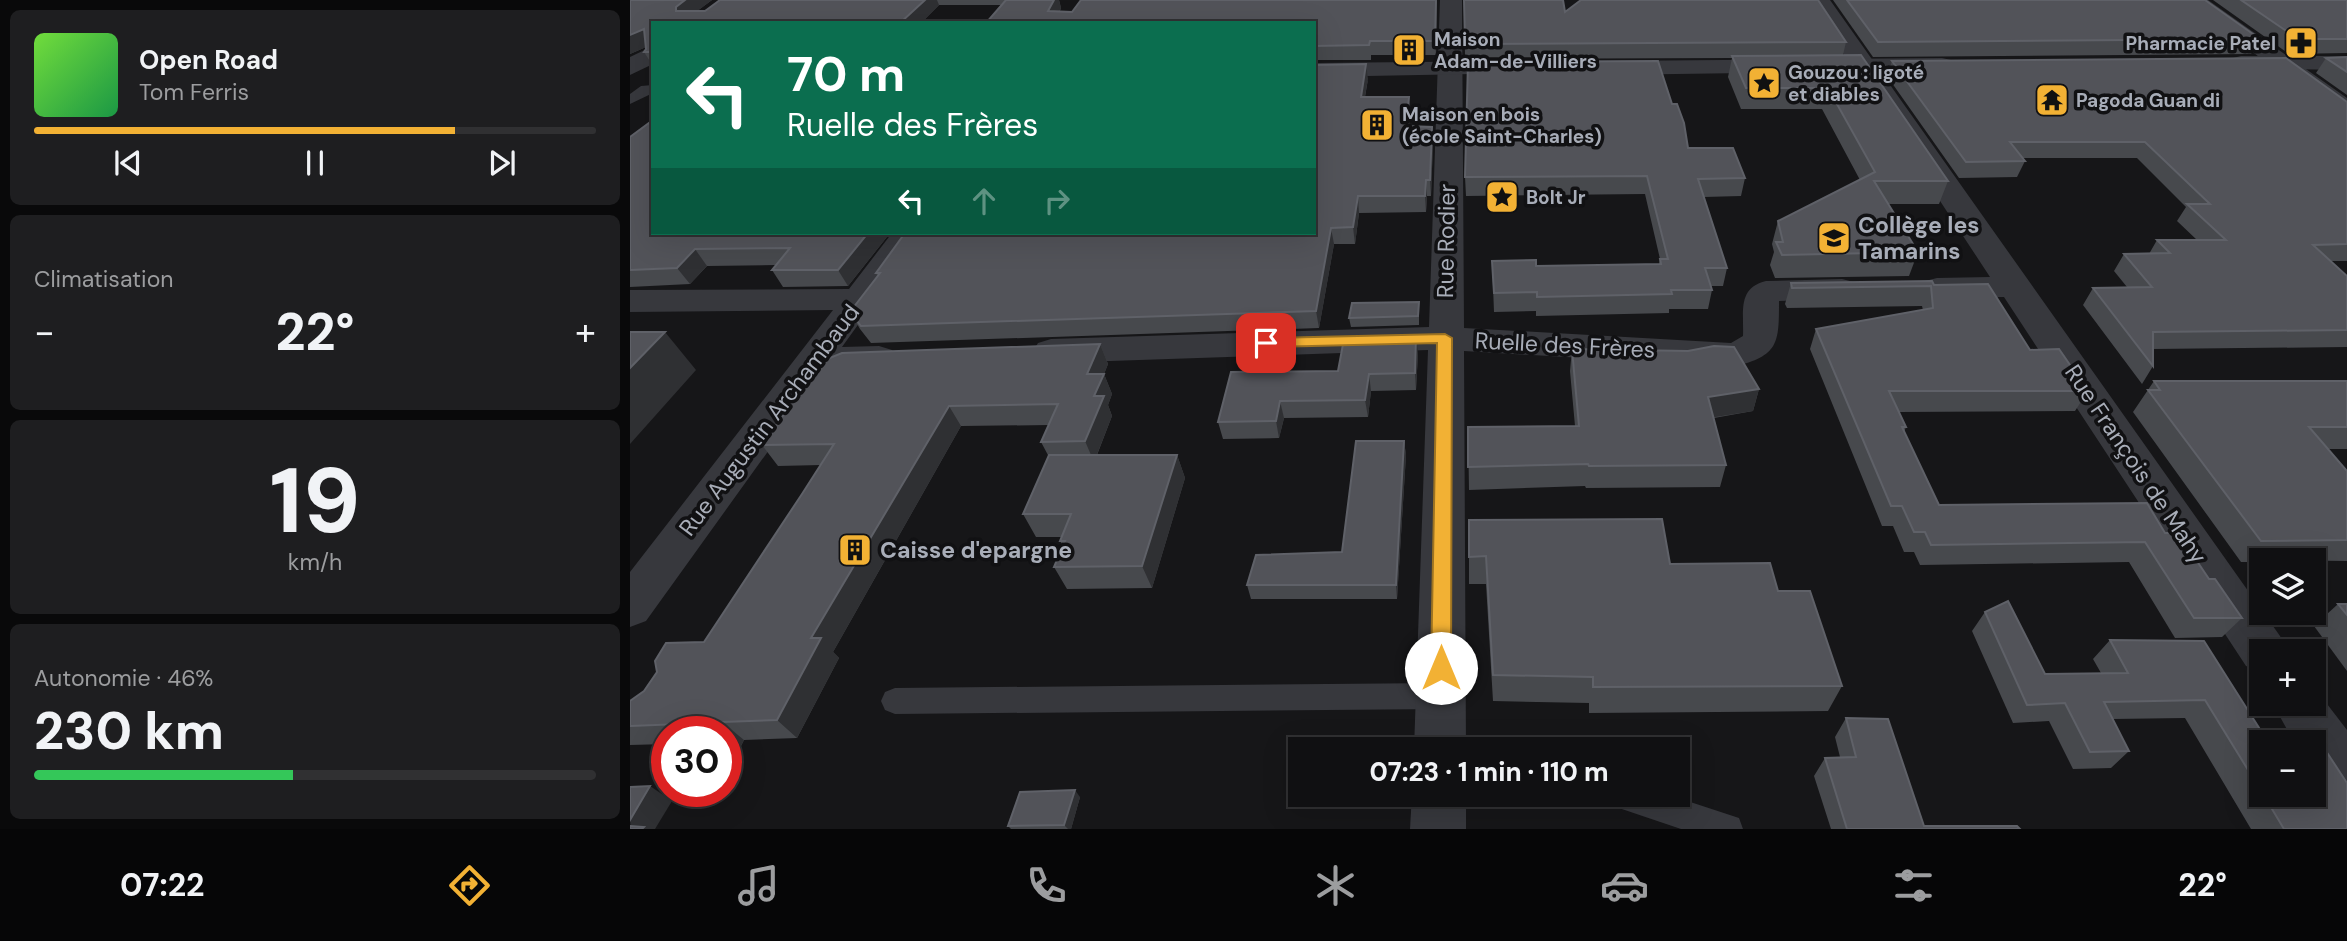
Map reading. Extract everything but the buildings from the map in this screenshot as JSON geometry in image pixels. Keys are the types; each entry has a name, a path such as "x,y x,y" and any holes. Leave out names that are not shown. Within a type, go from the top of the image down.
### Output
{"street":[{"name":"Rue Rodier","path":"1440,737 1451,0"},
{"name":"Rue François de Mahy","path":"1819,0 2255,639"},
{"path":"2194,0 2347,110"},
{"path":"630,68 651,54"},
{"path":"2215,64 2347,63"},
{"path":"1585,68 1959,65"},
{"path":"1316,70 1544,68"},
{"path":"630,75 651,75"},
{"name":"Rue Augustin Archambaud","path":"630,607 906,235"},
{"name":"Ruelle des Frères","path":"1018,352 1445,338 1734,355 1753,348 1761,340 1762,294 1766,291 2015,287"},
{"path":"630,301 858,299"},
{"path":"813,360 908,356"},
{"path":"2306,716 2347,775"},
{"path":"1438,829 1439,807"}],"lane":[{"path":"630,100 646,89 651,89"},
{"path":"895,701 1441,696"},
{"path":"1659,807 1728,829"}],"place":[{"name":"Pharmacie Patel","path":"2301,43"},
{"name":"Maison Adam-de-Villiers","path":"1409,50"},
{"name":"Gouzou : ligoté et diables","path":"1764,83"},
{"name":"Pagoda Guan di","path":"2052,100"},
{"name":"Maison en bois (école Saint-Charles)","path":"1377,125"},
{"name":"Bolt Jr","path":"1502,197"},
{"name":"Collège les Tamarins","path":"1834,238"},
{"name":"Caisse d'epargne","path":"855,550"}],"route":[{"path":"1266,343 1445,338 1441,668"}]}
